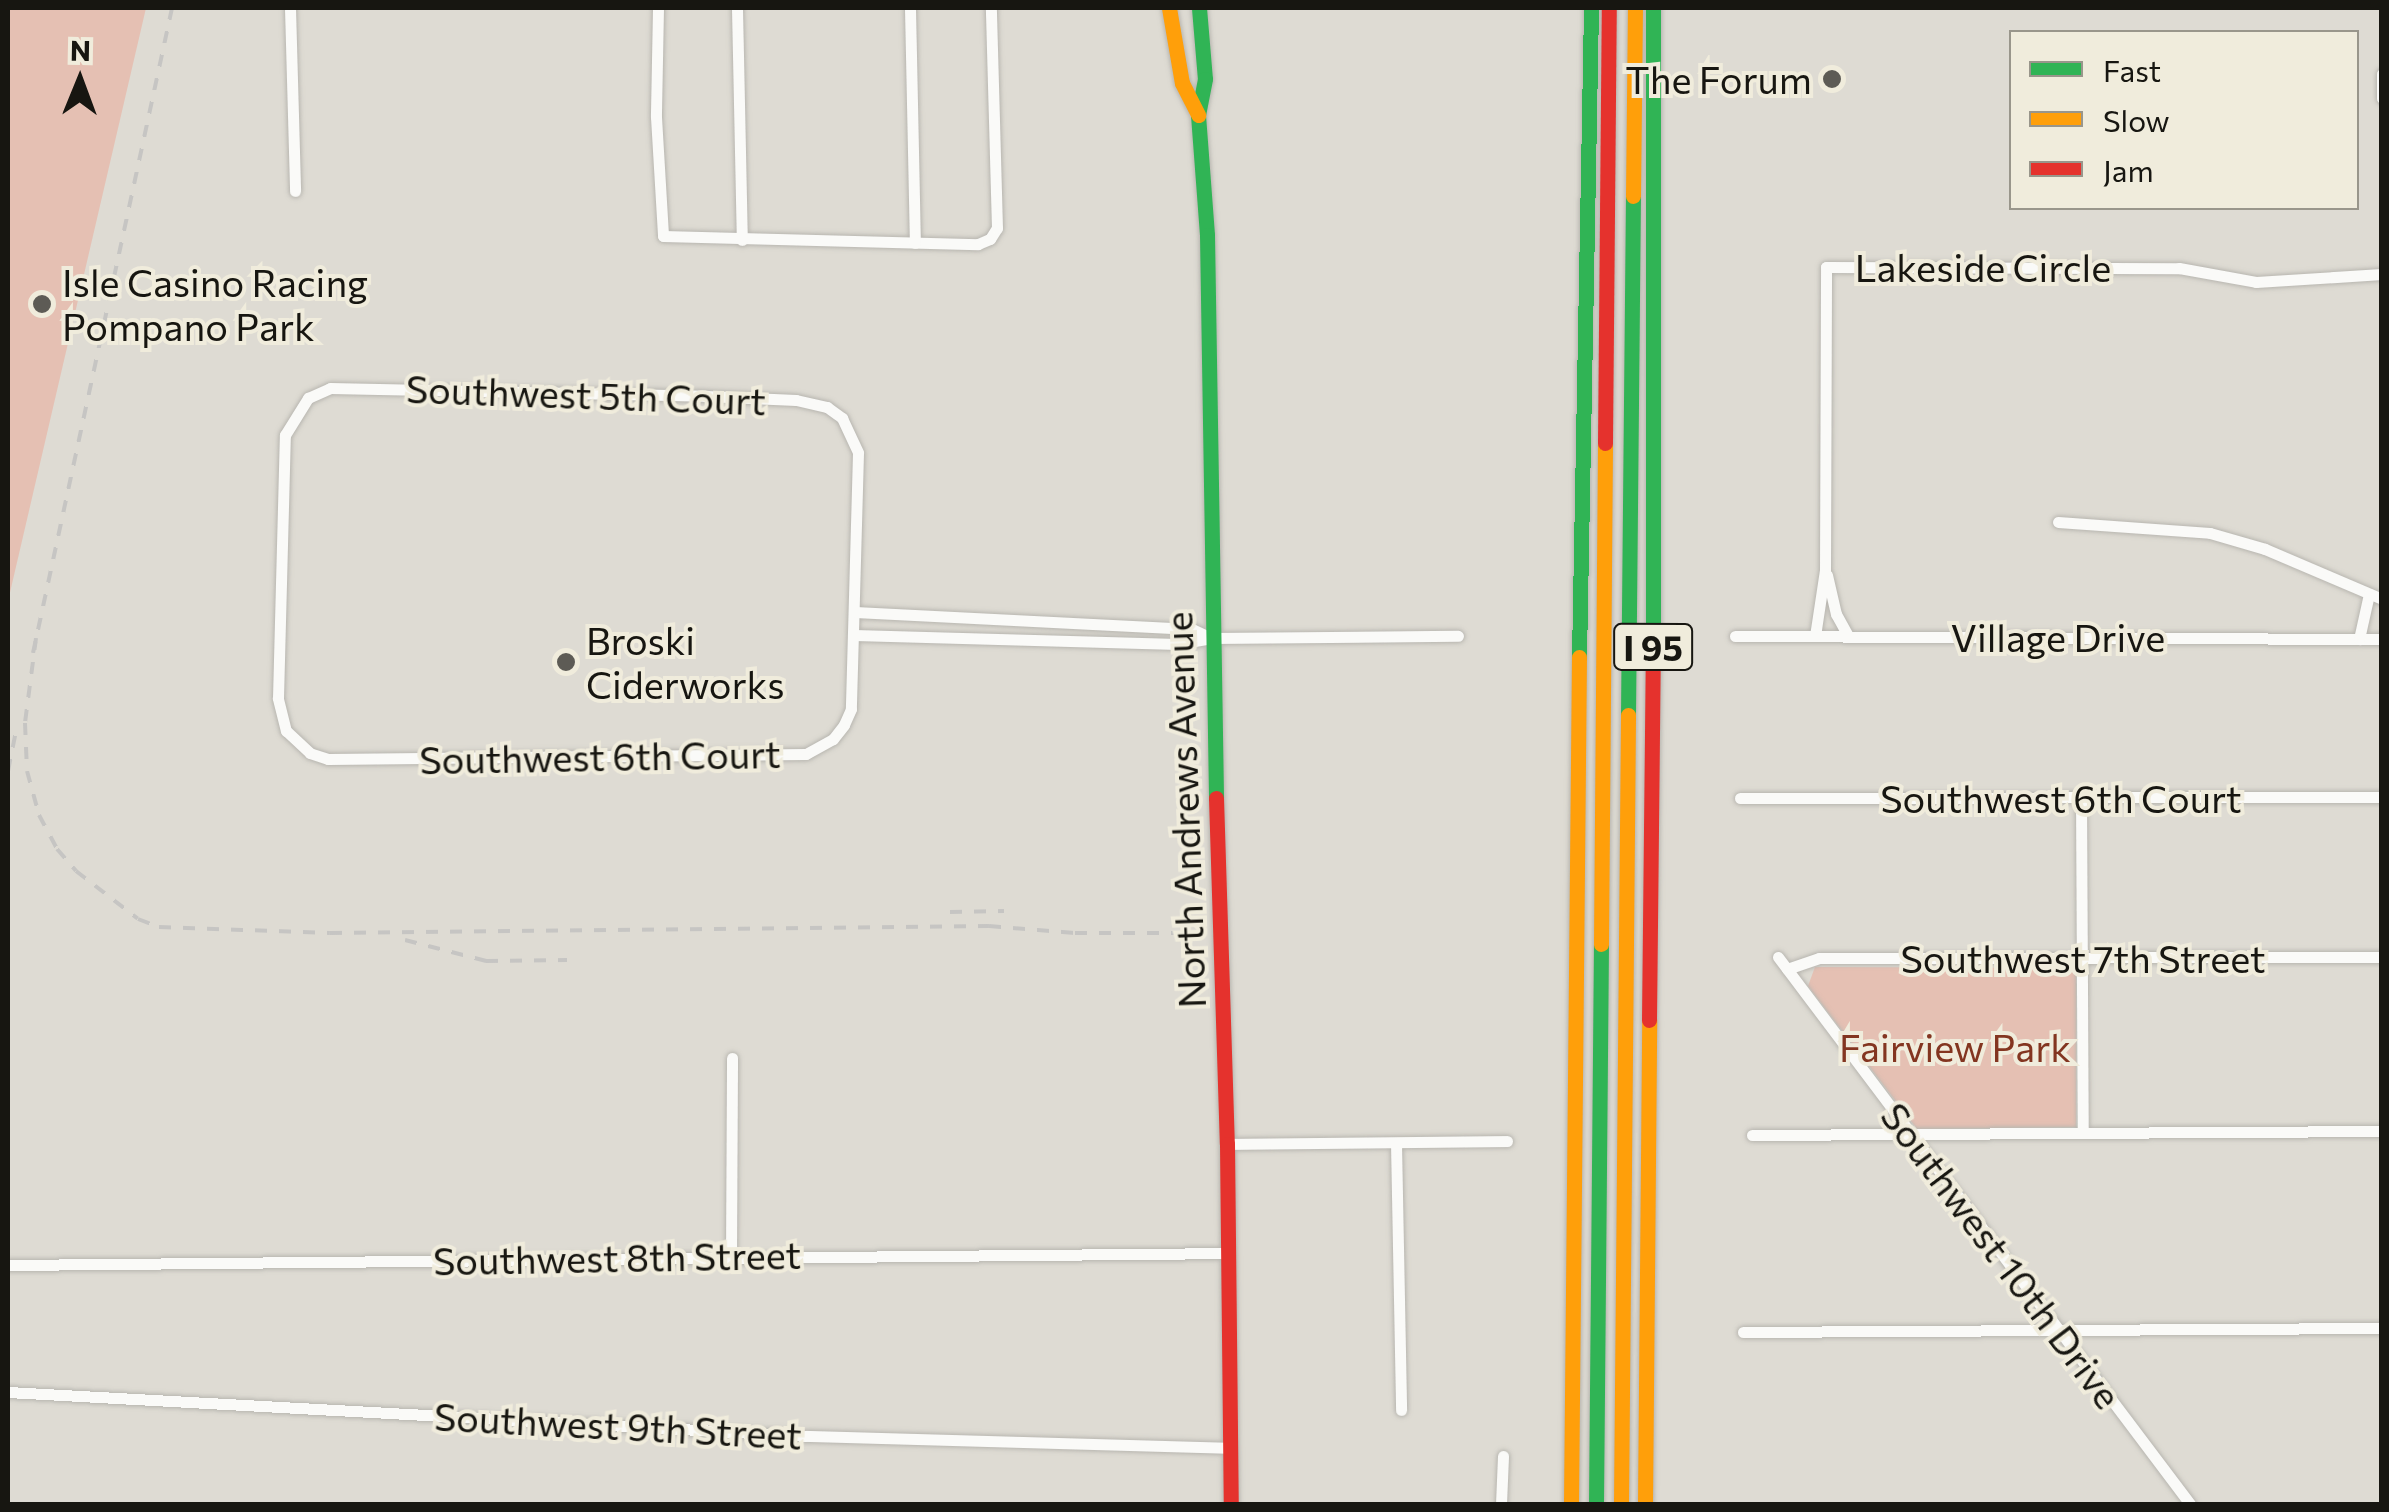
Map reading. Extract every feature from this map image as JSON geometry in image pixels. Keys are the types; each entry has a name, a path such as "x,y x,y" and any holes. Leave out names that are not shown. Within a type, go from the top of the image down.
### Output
{"main road":[{"name":"North Andrews Avenue","path":"1169,8 1182,83 1198,115"},
{"name":"North Andrews Avenue","path":"1199,8 1205,79 1198,115 1208,234 1211,638 1226,1144 1231,1504"},
{"name":"I 95","path":"1571,1504 1591,8"},
{"path":"1596,1504 1609,8"},
{"path":"1621,1504 1635,8"},
{"name":"I 95","path":"1645,1504 1653,8"},
{"path":"1578,832 1604,656"},
{"path":"1625,1078 1648,1232"}],"street":[{"path":"290,8 295,190"},
{"path":"658,8 659,226 663,236 978,244 990,239 997,228 991,8"},
{"path":"738,8 742,240"},
{"path":"910,8 914,243"},
{"path":"2382,74 2382,98"},
{"name":"Lakeside Circle","path":"1815,636 1826,570 1826,266 2179,268 2256,282 2382,274"},
{"name":"Southwest 5th Court","path":"328,758 310,753 286,731 278,698 285,435 308,398 330,388 814,402 842,418 858,453 855,612"},
{"path":"2058,522 2210,533 2265,548 2375,597 2359,639"},
{"name":"Lakeside Circle","path":"1826,570 1836,614 1848,636"},
{"path":"1211,638 1192,629 855,612 854,635 1178,644 1211,638 1458,636"},
{"path":"2380,639 2382,625"},
{"name":"Southwest 6th Court","path":"328,758 806,754 833,739 851,709 854,635"},
{"name":"Village Drive","path":"1734,636 2380,639"},
{"name":"Southwest 6th Court","path":"1740,798 2382,797"},
{"path":"2081,798 2083,1134"},
{"name":"Southwest 10th Drive","path":"1778,957 2190,1504"},
{"name":"Southwest 7th Street","path":"1787,969 1819,958 2382,958"},
{"path":"731,1256 732,1058"},
{"path":"1752,1136 2382,1132"},
{"path":"1226,1144 1507,1141"},
{"path":"1396,1143 1400,1410"},
{"name":"Southwest 8th Street","path":"8,1264 1226,1253"},
{"path":"1743,1332 2382,1328"},
{"name":"Southwest 9th Street","path":"8,1392 807,1436 1230,1448"},
{"path":"1502,1504 1503,1456"}],"green space":[{"name":"Isle Casino Racing Pompano Park","path":"8,8 146,8 8,601"},
{"name":"Fairview Park","path":"1815,967 2076,968 2076,1127 1917,1129 1808,986"}],"railway":[{"path":"33,653 172,8"},
{"path":"36,638 25,723 27,771 39,815 57,849 76,871 138,919 159,927 330,933 989,926 1075,933 1180,933"},
{"path":"8,771 17,726"},
{"path":"950,912 1004,911"},
{"path":"405,940 486,961 567,960"}],"traffic: fast":[{"path":"1199,8 1205,79 1198,115 1207,235 1216,798"},
{"path":"1579,657 1591,8"},
{"path":"1653,8 1653,632"},
{"path":"1628,715 1633,196"},
{"path":"1596,1504 1601,944"}],"traffic: slow":[{"path":"1169,8 1182,83 1198,115"},
{"path":"1633,196 1635,8"},
{"path":"1601,944 1605,443"},
{"path":"1571,1504 1579,657"},
{"path":"1621,1504 1628,715"},
{"path":"1645,1504 1649,1020"}],"traffic: jam":[{"path":"1605,443 1609,8"},
{"path":"1649,1020 1653,632"},
{"path":"1216,798 1227,1144 1231,1504"}],"place":[{"name":"The Forum","path":"1832,79"},
{"name":"Isle Casino Racing Pompano Park","path":"42,304"},
{"name":"Broski Ciderworks","path":"566,662"}]}
